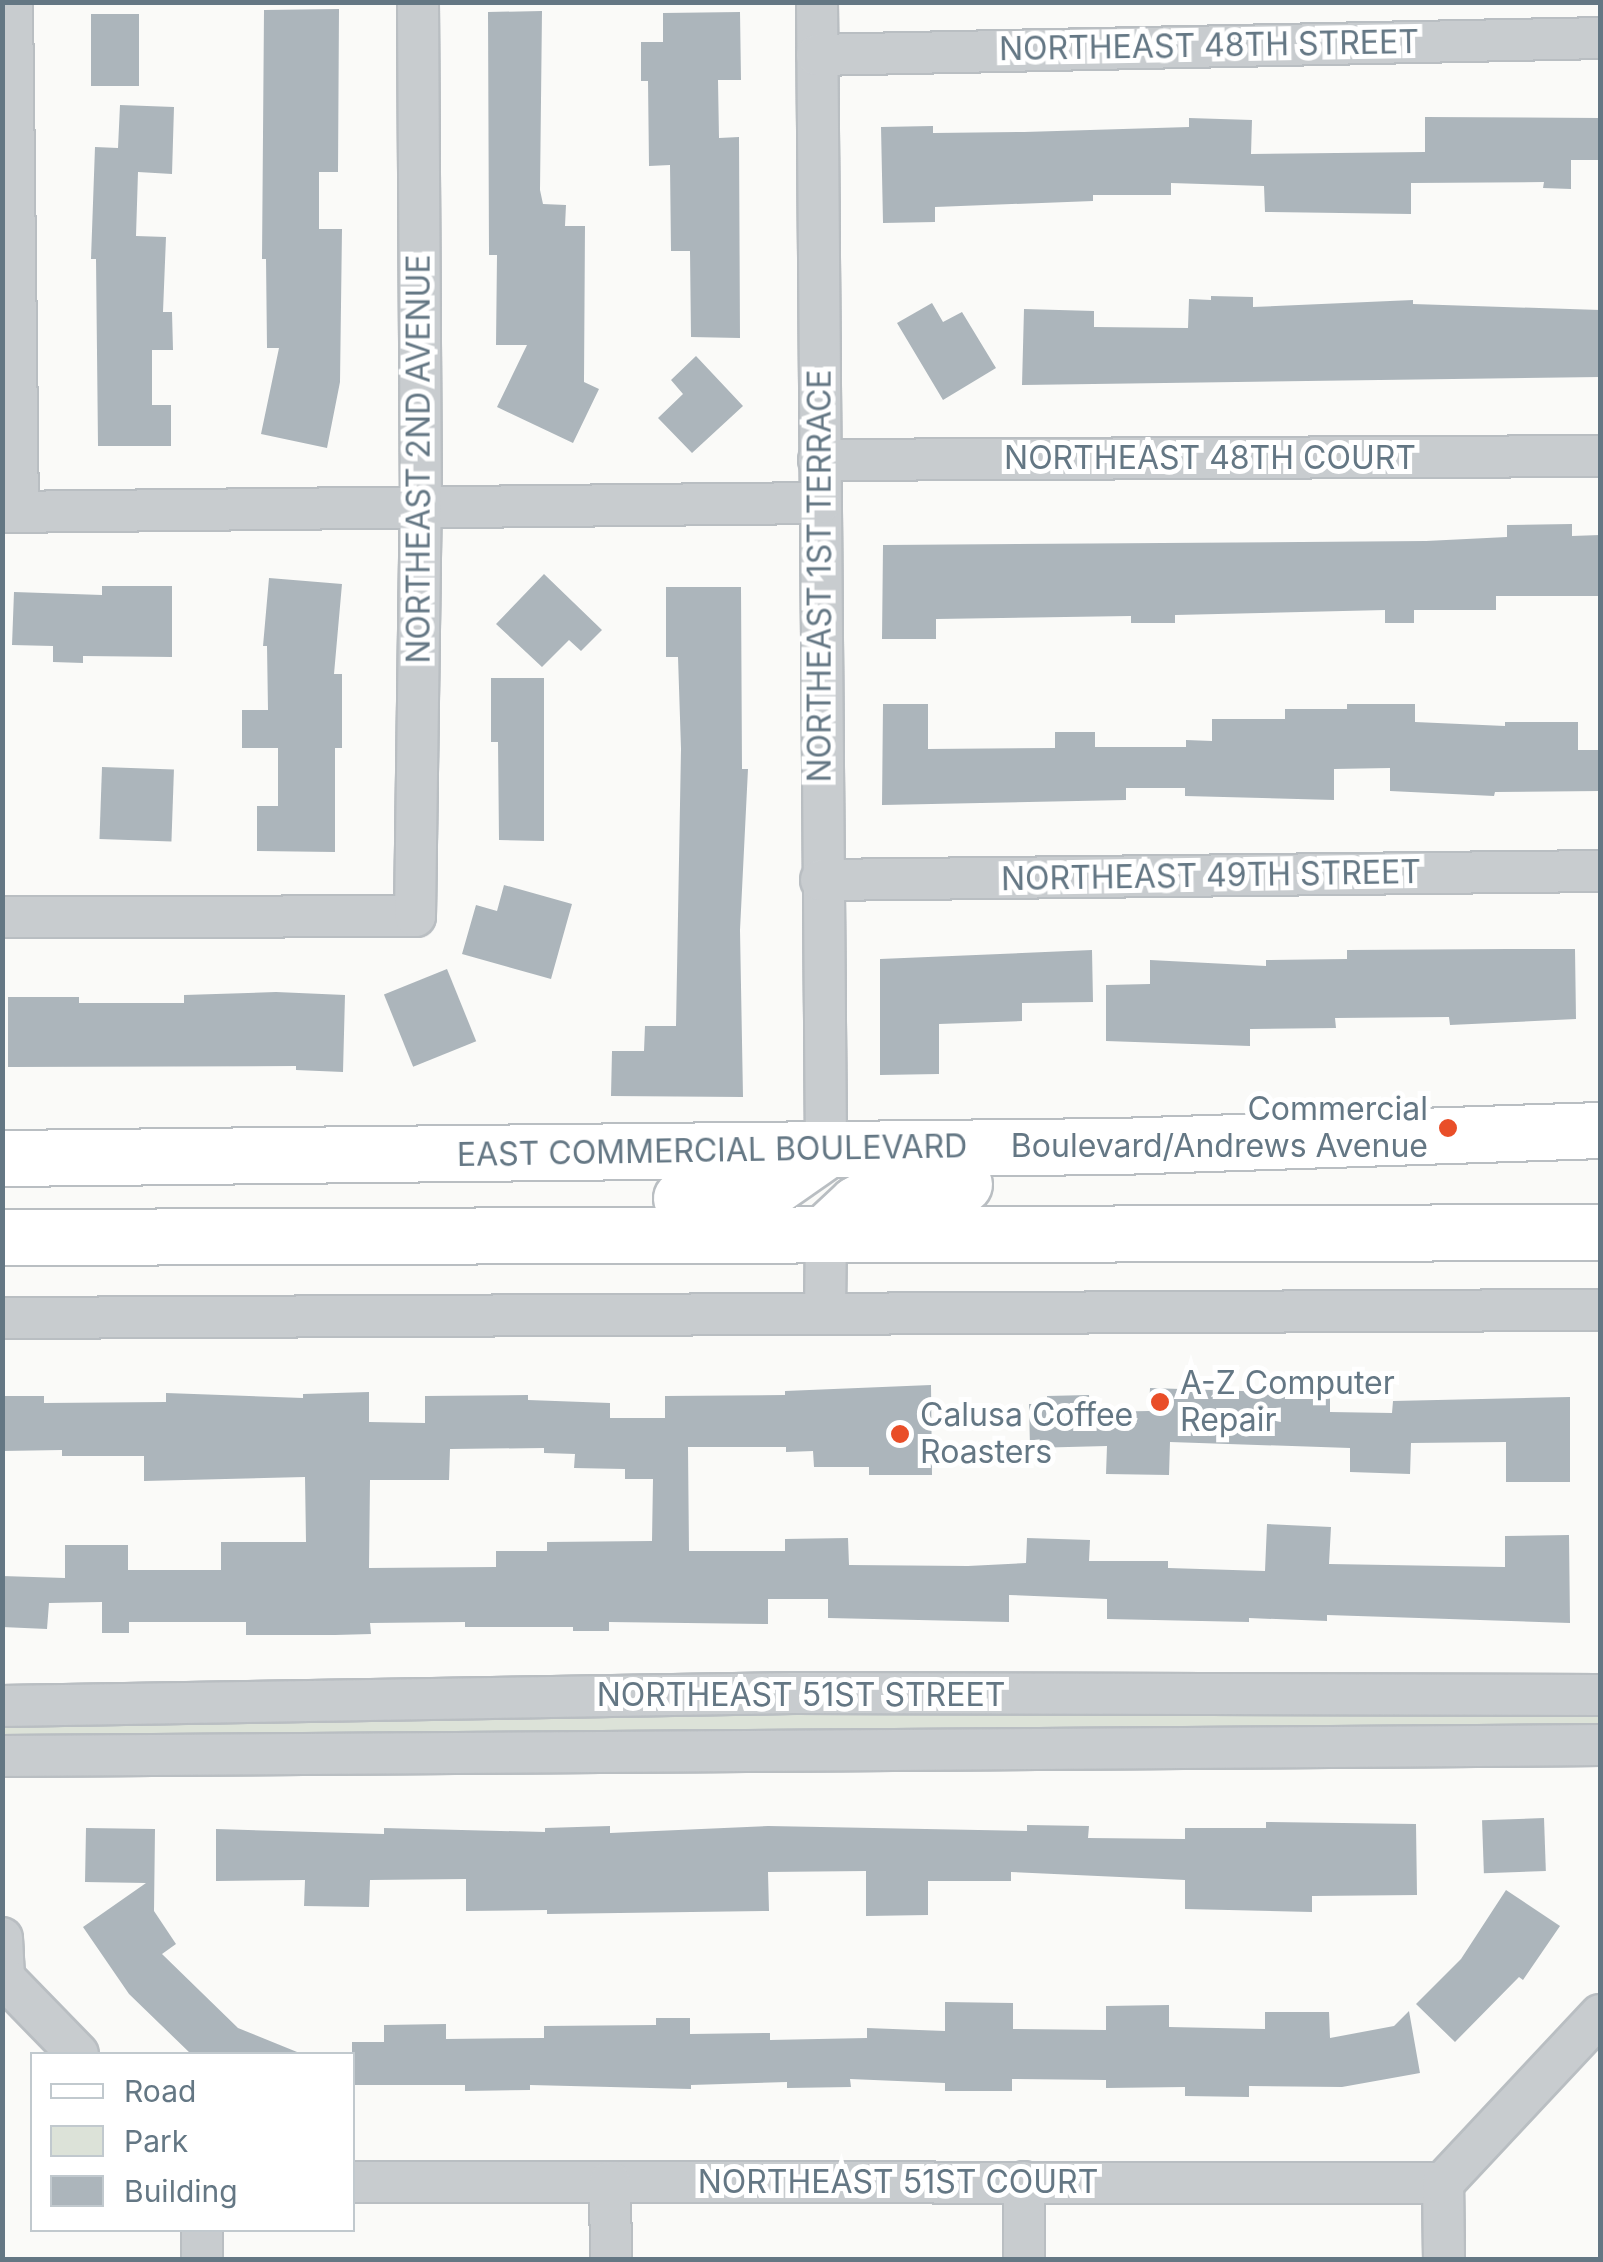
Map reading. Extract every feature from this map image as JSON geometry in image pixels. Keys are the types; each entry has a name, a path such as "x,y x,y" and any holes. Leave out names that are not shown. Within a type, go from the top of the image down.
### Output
{"main road":[{"name":"EAST COMMERCIAL BOULEVARD","path":"2,1158 1118,1146 1600,1130"},
{"path":"826,1232 856,1204 898,1186 1072,1180 1088,1176 1118,1146"},
{"path":"473,1235 491,1210 514,1200 740,1197 766,1192 826,1150"},
{"path":"2,1190 127,1189 146,1182 172,1156"},
{"path":"2,1238 1600,1232"}],"street":[{"path":"12,2 7,111 10,512 820,503"},
{"name":"NORTHEAST 2ND AVENUE","path":"2,917 414,916 420,509 418,2"},
{"name":"NORTHEAST 1ST TERRACE","path":"817,2 826,1150"},
{"name":"NORTHEAST 48TH STREET","path":"817,55 1600,38"},
{"name":"NORTHEAST 48TH COURT","path":"819,460 1600,456"},
{"name":"NORTHEAST 49TH STREET","path":"821,880 1600,871"},
{"path":"825,1314 826,1232"},
{"path":"2,1318 1600,1310"},
{"path":"794,1693 794,1751"},
{"name":"NORTHEAST 51ST STREET","path":"2,1706 794,1693 1600,1695"},
{"name":"NORTHEAST 51ST STREET","path":"2,1756 1600,1745"},
{"path":"2,1938 3,1978 76,2052"},
{"path":"1444,2260 1443,2183 1600,2015"},
{"name":"NORTHEAST 51ST COURT","path":"355,2182 1443,2183"},
{"path":"610,2182 611,2260"},
{"path":"1024,2182 1024,2260"},
{"path":"202,2232 202,2260"}],"green space":[{"path":"1600,1707 1600,1733 3,1748 2,1714"}],"building":[{"path":"339,9 338,172 319,172 319,229 342,229 340,382 327,448 261,434 279,348 267,348 266,259 262,259 264,10"},
{"path":"542,11 540,190 543,204 566,205 565,226 585,226 584,382 599,389 573,443 497,407 527,345 496,345 497,255 489,255 488,12"},
{"path":"740,12 741,80 718,80 719,138 739,137 740,338 691,337 690,251 671,251 670,165 649,166 648,81 641,81 641,42 663,42 663,13"},
{"path":"91,14 139,14 139,86 91,86"},
{"path":"120,105 174,107 172,174 138,172 136,236 166,237 163,312 172,312 173,350 152,350 152,405 171,405 171,446 98,446 96,259 91,259 95,147 118,148"},
{"path":"1425,117 1600,118 1600,160 1571,160 1571,189 1543,188 1544,182 1411,183 1411,214 1265,212 1264,186 1171,183 1171,195 1093,195 1093,201 935,207 935,222 883,223 881,127 933,126 933,133 1024,132 1189,127 1189,118 1252,120 1251,154 1425,152"},
{"path":"1211,296 1253,297 1253,307 1413,300 1413,304 1600,310 1600,377 1022,385 1024,309 1094,311 1094,327 1188,328 1189,299 1211,300"},
{"path":"932,303 943,322 962,312 996,368 943,400 897,323"},
{"path":"696,356 743,406 692,453 658,418 683,394 671,380"},
{"path":"1572,524 1572,536 1600,535 1600,596 1496,596 1496,610 1414,610 1414,623 1385,623 1385,610 1175,615 1175,623 1131,623 1131,616 936,619 936,639 882,639 883,545 1426,541 1507,537 1507,525"},
{"path":"544,574 602,630 581,651 569,640 542,667 496,624"},
{"path":"269,578 342,584 334,674 342,674 342,748 335,748 335,852 257,851 257,806 278,806 278,748 242,748 242,710 268,710 267,646 263,646"},
{"path":"102,586 172,586 172,657 83,656 83,663 53,662 53,646 12,645 14,592 102,595"},
{"path":"666,587 741,587 742,769 748,769 740,930 743,1097 611,1096 612,1051 644,1051 645,1026 676,1026 681,749 678,657 666,657"},
{"path":"491,678 544,678 544,841 499,840 498,742 491,742"},
{"path":"883,704 928,704 928,749 1055,748 1055,732 1095,732 1095,747 1186,747 1186,740 1212,741 1212,719 1285,719 1285,709 1347,709 1347,704 1415,704 1415,722 1505,726 1505,722 1578,722 1578,750 1600,750 1600,791 1495,792 1494,796 1390,791 1390,768 1334,769 1334,800 1185,796 1185,788 1126,788 1126,800 882,805"},
{"path":"102,767 174,770 171,841 99,839"},
{"path":"504,885 572,904 551,979 462,954 476,905 497,911"},
{"path":"1575,949 1576,1019 1450,1025 1449,1017 1335,1018 1336,1028 1250,1029 1250,1046 1106,1041 1106,985 1150,984 1150,960 1266,966 1266,960 1347,959 1347,950"},
{"path":"1092,950 1093,1002 1022,1003 1022,1021 939,1024 939,1074 880,1075 880,959"},
{"path":"447,969 476,1041 413,1067 384,994"},
{"path":"184,995 345,995 343,1072 296,1070 296,1066 8,1067 8,997 79,997 79,1003 184,1003"},
{"path":"931,1385 932,1475 869,1475 869,1467 814,1467 813,1451 786,1452 786,1447 688,1447 689,1551 785,1551 785,1539 848,1538 849,1565 968,1566 1026,1563 1027,1538 1090,1540 1089,1561 1168,1561 1168,1568 1265,1571 1267,1524 1331,1527 1329,1564 1505,1567 1505,1536 1569,1535 1570,1623 1327,1615 1327,1621 1107,1619 1107,1599 1009,1595 1009,1622 828,1618 828,1599 768,1599 768,1624 609,1622 609,1631 573,1631 573,1627 465,1627 465,1622 370,1623 371,1634 246,1635 246,1622 129,1622 129,1633 102,1633 102,1602 49,1603 47,1629 2,1627 2,1576 65,1578 65,1545 128,1545 128,1570 221,1570 221,1542 306,1542 305,1477 144,1481 144,1456 62,1456 62,1450 2,1451 2,1396 44,1396 44,1403 166,1402 166,1393 303,1398 303,1394 369,1392 369,1422 425,1423 425,1396 528,1395 528,1400 610,1403 610,1418 665,1418 665,1396 785,1395 785,1391","holes":["544,1448 544,1453 575,1454 574,1468 625,1469 625,1479 653,1479 652,1541 547,1542 547,1551 496,1551 496,1567 369,1568 370,1480 449,1480 450,1449"]},
{"path":"1150,1388 1330,1394 1330,1412 1392,1413 1393,1401 1570,1397 1570,1482 1506,1482 1506,1442 1411,1443 1410,1474 1350,1472 1350,1448 1170,1442 1169,1475 1106,1474 1107,1446 1030,1448 1029,1404 1047,1404 1047,1396 1089,1395 1090,1412 1149,1411"},
{"path":"1544,1818 1546,1871 1484,1873 1482,1820"},
{"path":"1266,1822 1416,1824 1417,1895 1312,1896 1312,1912 1185,1909 1185,1880 1011,1872 1011,1881 928,1881 928,1915 866,1916 866,1871 768,1872 769,1911 547,1914 547,1910 466,1911 466,1879 370,1880 369,1907 304,1906 305,1880 216,1881 216,1829 384,1834 384,1828 545,1832 545,1828 610,1826 610,1833 768,1826 1027,1831 1027,1825 1089,1826 1088,1838 1185,1839 1185,1828 1266,1828"},
{"path":"86,1828 155,1829 154,1911 176,1944 162,1954 238,2028 297,2052 189,2052 129,1994 83,1927 146,1883 85,1882"},
{"path":"1506,1890 1560,1926 1523,1980 1519,1977 1455,2042 1416,2004 1461,1959"},
{"path":"945,2002 1013,2003 1013,2029 1106,2030 1106,2006 1169,2005 1169,2027 1265,2029 1265,2012 1329,2012 1330,2038 1394,2026 1409,2011 1420,2073 1342,2087 1249,2086 1249,2097 1185,2096 1185,2087 1106,2088 1106,2080 1012,2079 1012,2091 945,2091 945,2083 850,2079 851,2087 787,2088 787,2082 691,2085 691,2089 530,2085 530,2090 465,2091 465,2085 355,2085 352,2052 352,2042 384,2042 384,2025 446,2024 446,2039 544,2038 544,2026 656,2025 656,2018 690,2018 690,2034 770,2033 770,2040 867,2038 867,2028 945,2031"}],"place":[{"name":"Commercial Boulevard/Andrews Avenue","path":"1448,1128"},
{"name":"A-Z Computer Repair","path":"1160,1402"},
{"name":"Calusa Coffee Roasters","path":"900,1434"}]}
